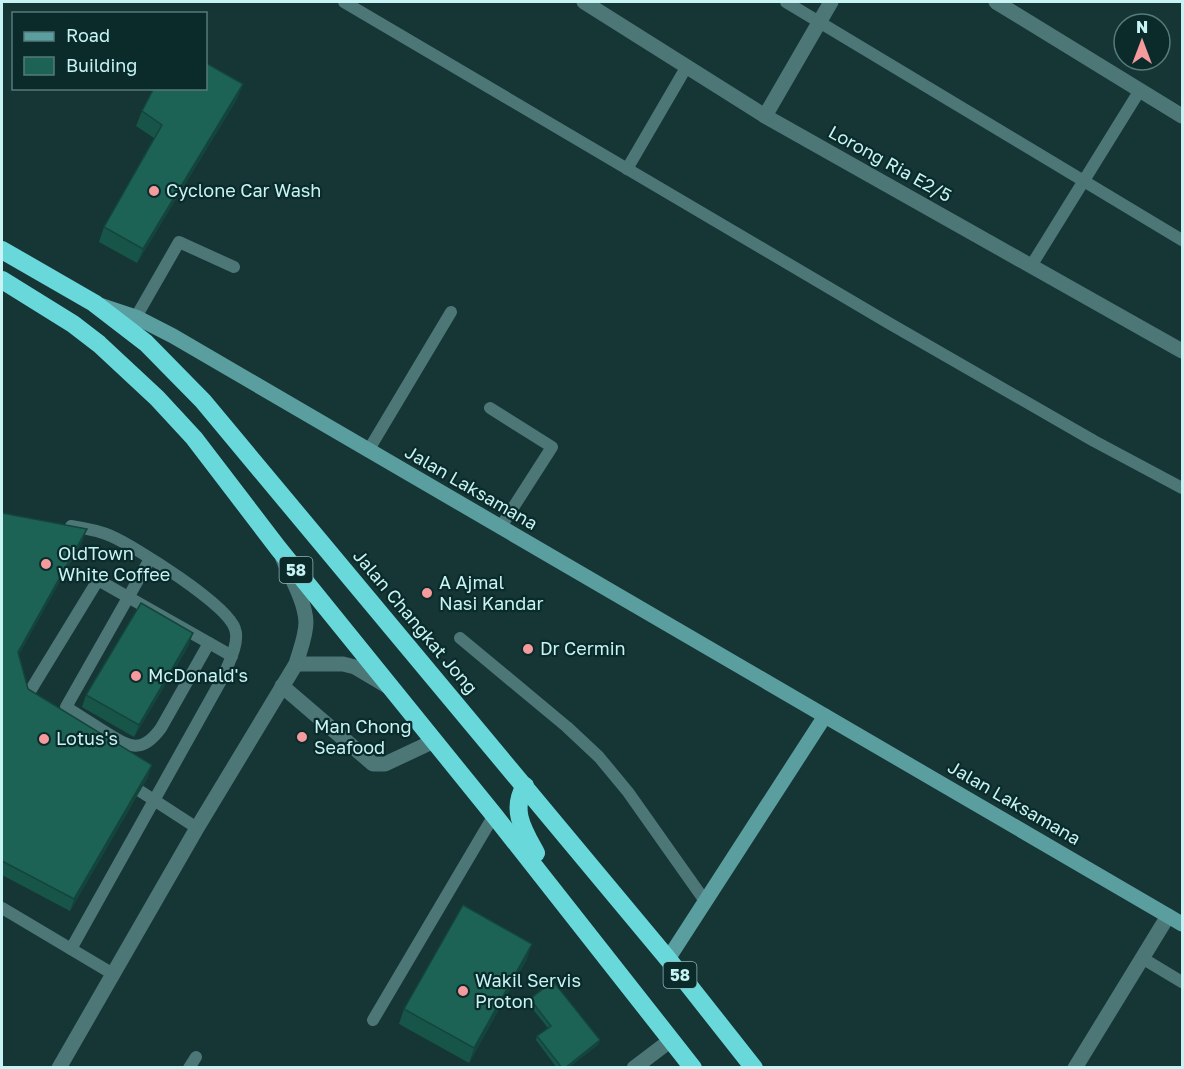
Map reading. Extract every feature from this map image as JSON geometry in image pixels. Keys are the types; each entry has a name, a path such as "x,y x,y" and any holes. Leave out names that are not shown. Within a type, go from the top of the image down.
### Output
{"highway":[{"name":"Jalan Changkat Jong","path":"2,250 94,303 146,343 204,401 668,959 754,1068"},
{"name":"58","path":"2,280 73,324 99,344 157,398 194,438 278,548 494,814 693,1068"},
{"path":"525,786 517,805 519,818 558,895"}],"street":[{"name":"Lorong Ria E2/5","path":"584,2 765,116 1182,351"},
{"path":"765,116 831,2"},
{"path":"996,2 1182,116"},
{"name":"Jalan Laksamana","path":"94,303 136,317 173,336 1182,924"},
{"path":"59,1068 197,828 296,664 305,634 306,620 278,548"},
{"path":"296,664 343,664 355,667 390,687"},
{"path":"282,686 373,764 385,764 434,741"},
{"path":"668,959 825,716"},
{"path":"1075,1068 1168,916"},
{"path":"634,1068 671,1040"}],"lane":[{"path":"344,2 1094,441 1182,488"},
{"path":"786,2 1182,240"},
{"path":"627,169 687,66"},
{"path":"1031,266 1140,90"},
{"path":"136,317 179,242 234,267"},
{"path":"368,451 451,312"},
{"path":"490,408 552,447 500,528"},
{"path":"57,523 90,529 111,536 150,559 218,606 235,629 234,651 223,677 71,949"},
{"path":"150,559 66,707 127,746 141,745 152,740 161,728 209,643"},
{"path":"24,700 98,579 232,656"},
{"path":"460,638 567,727 599,757 628,792 705,901"},
{"path":"140,791 197,828"},
{"path":"373,1020 494,814"},
{"path":"2,908 113,974"},
{"path":"1142,958 1182,982"}],"building":[{"name":"Cyclone Car Wash","path":"207,64 243,84 143,249 104,227 162,125 142,111 153,90 207,90"},
{"name":"Lotus's","path":"2,513 87,529 18,652 28,689 152,765 74,899 2,861"},
{"name":"McDonald's","path":"141,603 193,633 139,725 86,695"},
{"name":"Wakil Servis Proton","path":"463,905 532,944 474,1048 404,1009"},
{"path":"553,981 600,1040 565,1068 562,1068 537,1036 551,1026 530,999"}],"place":[{"name":"Cyclone Car Wash","path":"154,191"},
{"name":"OldTown White Coffee","path":"46,564"},
{"name":"A Ajmal Nasi Kandar","path":"427,593"},
{"name":"Dr Cermin","path":"528,649"},
{"name":"McDonald's","path":"136,676"},
{"name":"Man Chong Seafood","path":"302,737"},
{"name":"Lotus's","path":"44,739"},
{"name":"Wakil Servis Proton","path":"463,991"}]}
